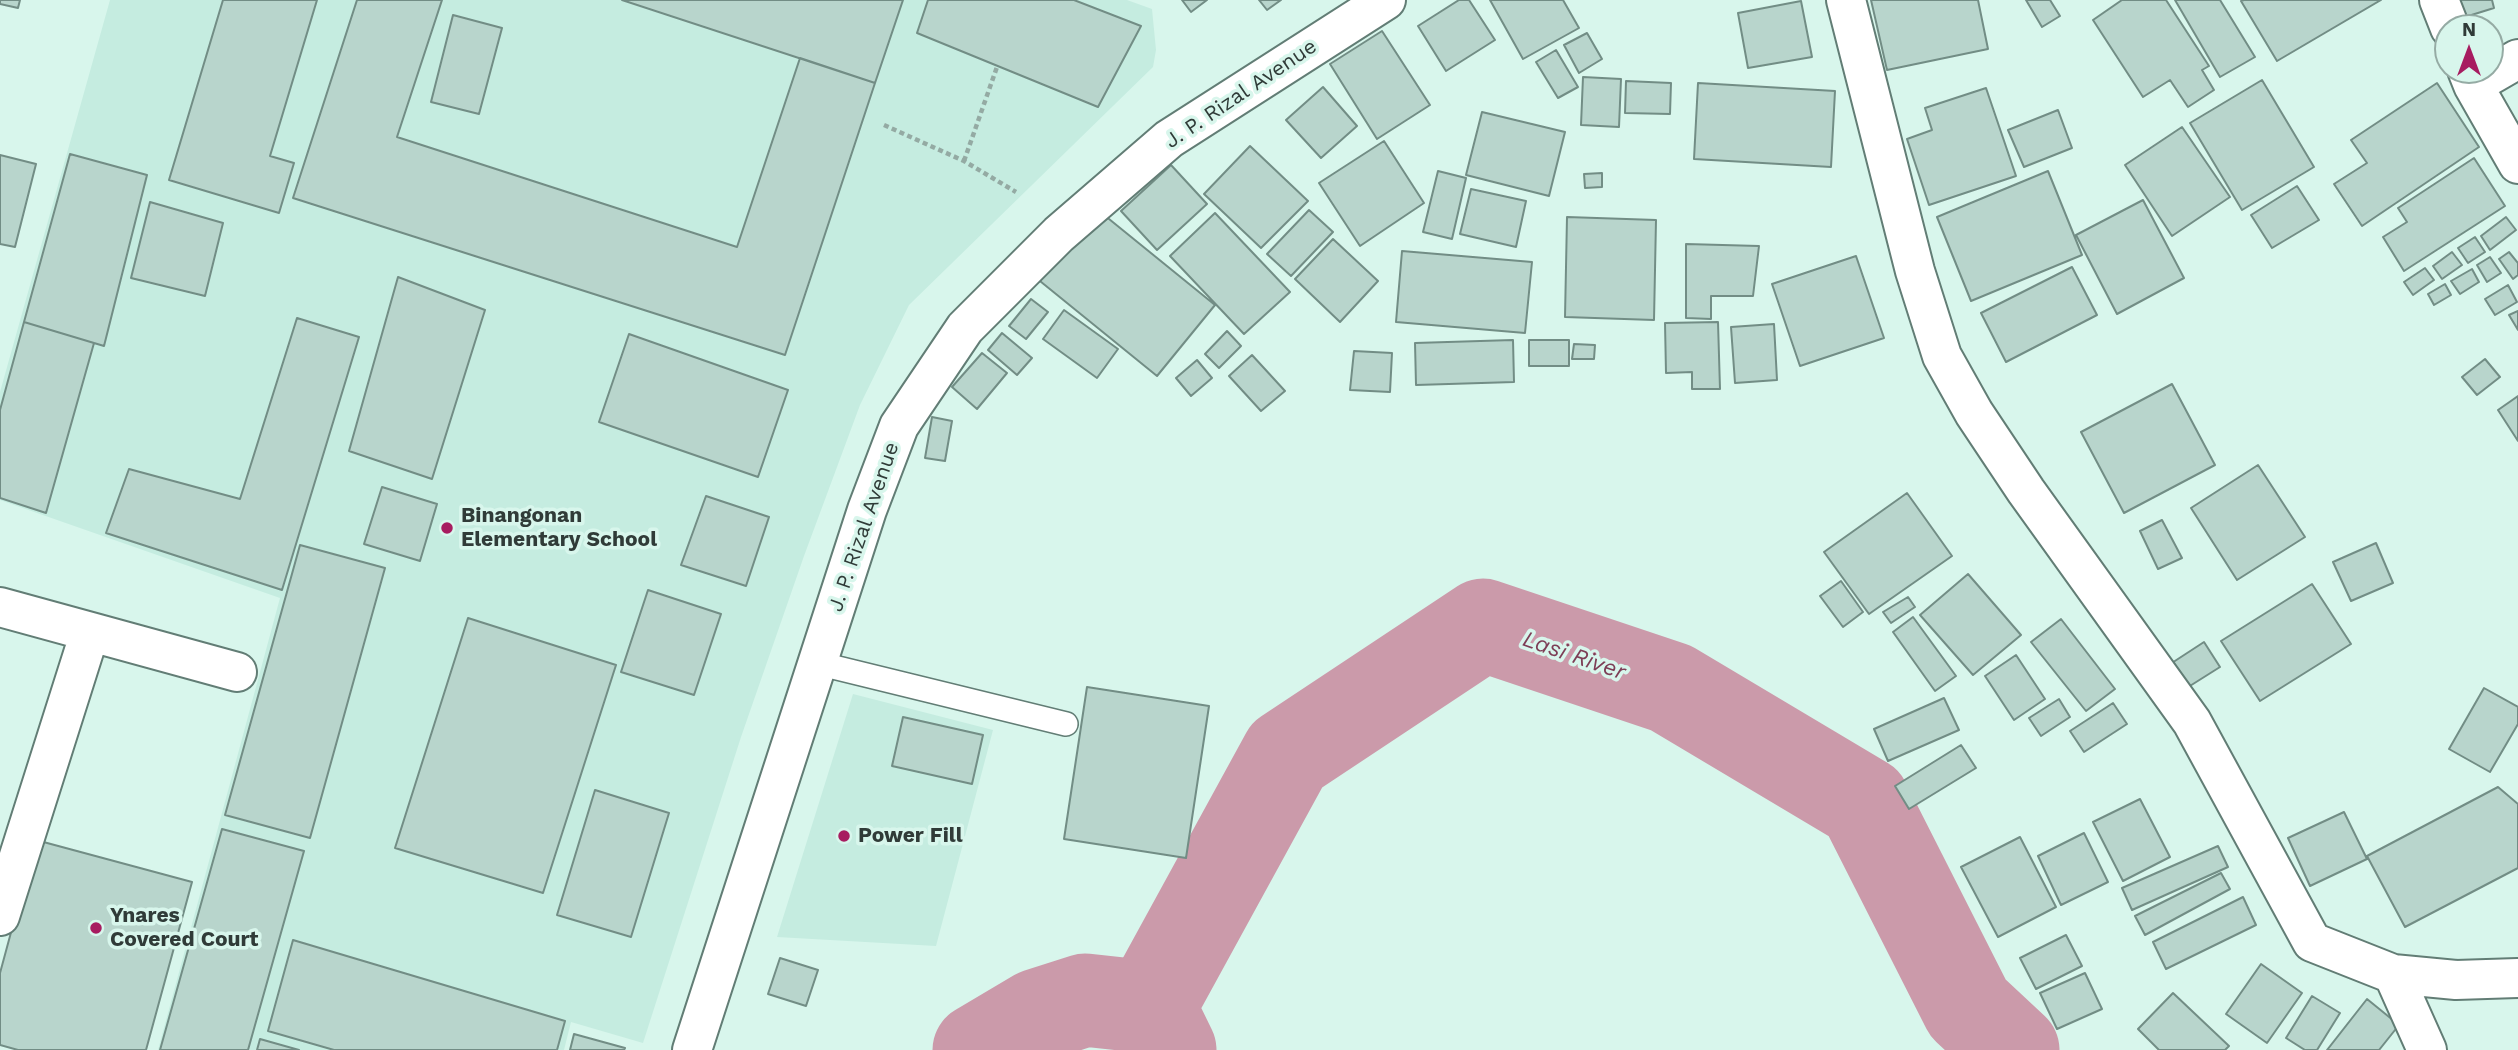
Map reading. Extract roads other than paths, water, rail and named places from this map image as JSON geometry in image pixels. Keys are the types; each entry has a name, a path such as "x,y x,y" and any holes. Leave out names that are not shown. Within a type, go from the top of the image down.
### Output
{"street":[{"name":"J. P. Rizal Avenue","path":"692,1050 870,499 899,426 965,328 1059,233 1169,139 1386,0"},
{"path":"1846,0 1925,306 1942,356 1974,413 2026,491 2192,722 2312,942 2393,974 2456,980 2518,978"},
{"path":"2473,84 2518,164"},
{"path":"0,607 237,672"},
{"path":"0,916 90,632"},
{"path":"2393,974 2427,1050"}],"lane":[{"path":"817,663 1066,724"}],"waterway":[{"name":"Lasi River","path":"1149,1007 1287,755 1483,625 1671,688 1864,803 1968,1008 2013,1050"},
{"name":"Lasi River","path":"979,1050 1038,1015 1085,1000 1149,1007 1170,1050"}],"place":[{"name":"Binangonan Elementary School","path":"447,528"},
{"name":"Power Fill","path":"844,836"},
{"name":"Ynares Covered Court","path":"96,928"}]}
